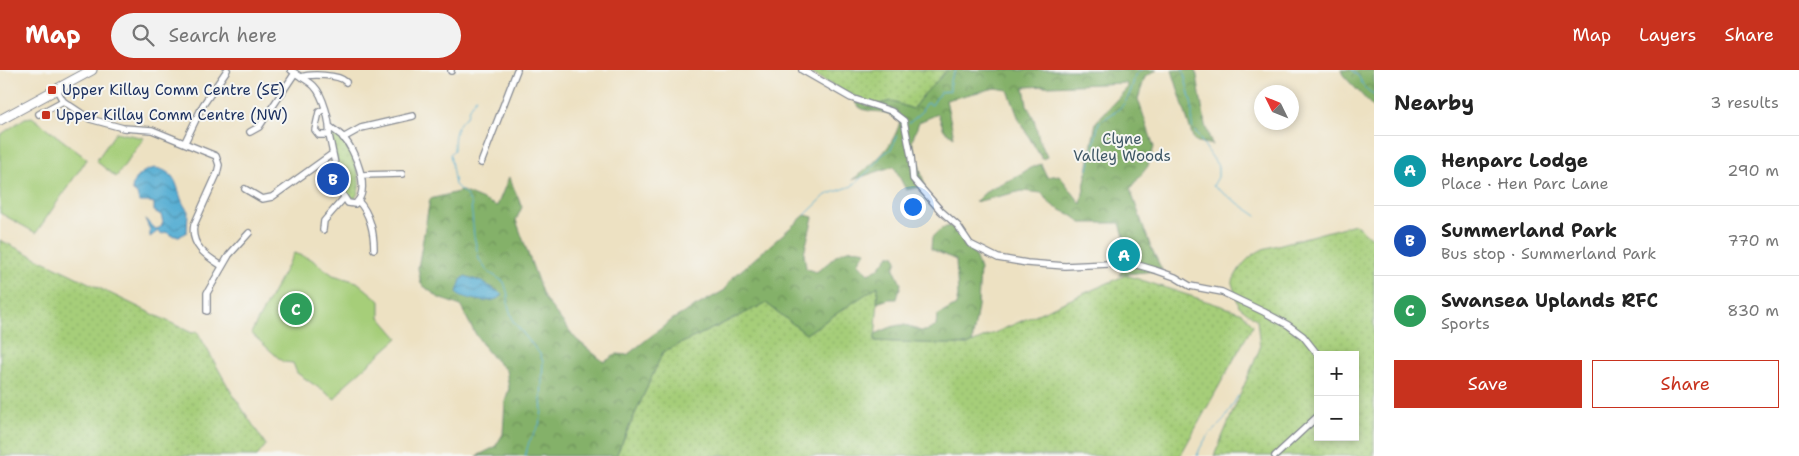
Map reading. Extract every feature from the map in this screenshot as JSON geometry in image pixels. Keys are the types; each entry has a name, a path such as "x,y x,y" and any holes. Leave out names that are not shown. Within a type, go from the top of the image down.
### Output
{"main road":[{"path":"0,120 92,70"}],"street":[{"path":"185,142 203,105 227,70"},
{"path":"481,163 517,70"},
{"path":"802,70 851,98 891,111 904,120 913,178 941,211 958,226 970,244 998,258 1027,263 1065,266 1131,263 1175,278 1190,286 1222,292 1288,325 1303,336 1315,351"},
{"path":"250,132 259,127 293,71 315,86 321,96 330,127 329,135 332,154 341,192 344,198 352,204 358,201 363,188 358,164 343,138 330,127"},
{"path":"301,77 306,75 327,76 343,79 346,82"},
{"path":"57,90 63,101 90,119 123,128 152,130 216,156 219,165 218,174 194,224 193,232 194,241 200,250 222,266"},
{"path":"39,114 63,101"},
{"path":"325,110 319,112 315,130 319,135 329,135"},
{"path":"343,138 361,128 413,116"},
{"path":"245,189 262,199 272,197 332,154"},
{"path":"361,175 402,174"},
{"path":"322,230 324,221 344,198"},
{"path":"358,201 364,209 370,225 374,238 374,249"},
{"path":"207,311 207,293 222,266 249,233"},
{"path":"1275,456 1314,420"}],"green space":[{"path":"806,70 947,70 913,109 890,101 877,105 844,92"},
{"name":"Clyne Valley Woods","path":"947,70 1157,70 1145,77 1138,99 1154,147 1148,166 1130,189 1150,245 1162,270 1119,275 1131,257 1132,246 1125,240 1120,223 1081,223 1076,218 1050,204 1042,193 1022,191 975,202 989,189 1041,164 1047,177 1059,175 1081,204 1096,122 1128,87 1126,83 1024,87 1027,105 1034,119 1039,139 1047,157 1042,159 1020,122 1008,90 995,88 946,100 954,137 944,130 938,114 919,122 912,141 925,186 906,190 894,166 852,180 887,149 900,122 890,114 862,109 855,102 873,107 890,101 913,109"},
{"name":"Clyne Valley Woods","path":"1172,70 1196,70 1205,125 1212,145 1194,141"},
{"path":"1341,70 1374,70 1374,108 1343,75"},
{"path":"32,117 87,159 36,233 0,213 0,135 25,118"},
{"path":"116,132 144,138 116,177 96,161"},
{"path":"333,133 345,144 358,173 358,191 355,198 347,197 344,193 331,136"},
{"path":"509,177 522,207 516,220 544,298 576,339 604,362 617,354 627,355 673,319 725,290 730,280 805,215 813,217 804,253 806,268 816,272 838,254 849,250 856,250 866,251 858,263 868,274 878,269 889,255 895,255 897,261 894,269 901,284 897,299 889,299 877,303 878,286 806,334 766,303 663,352 616,456 477,456 495,447 503,434 505,402 509,388 506,370 492,357 480,341 461,306 439,298 421,284 418,268 430,199 462,191 497,206"},
{"path":"1355,224 1374,240 1374,456 1214,456 1260,348 1257,320 1239,306 1232,283 1244,263 1252,255 1263,249"},
{"path":"949,226 958,230 973,250 980,269 978,306 972,343 968,345 875,341 875,334 895,326 902,325 921,331 930,329 936,326 937,316 956,305 958,296 956,260 931,249 932,237 941,229"},
{"path":"0,240 192,333 197,331 230,390 266,445 257,456 0,456"},
{"path":"294,253 311,259 333,275 357,282 380,301 380,317 398,338 346,384 335,399 297,373 293,363 283,362 251,333"},
{"path":"1126,275 1243,313 1253,325 1180,456 616,456 663,352 766,303 806,334 879,285 875,341 967,345"}],"water":[{"path":"156,168 165,171 174,180 188,211 187,232 179,236 166,232 162,234 158,231 150,237 150,230 145,219 156,229 161,227 163,222 161,215 154,211 154,203 139,202 137,194 132,190 134,181 140,174"},
{"path":"465,276 482,282 502,294 502,296 486,301 459,295 457,292 461,280"}],"waterway":[{"path":"909,123 921,113 925,104 932,105 940,92 950,91 950,80 956,70"},
{"path":"1087,173 1099,122 1124,104 1135,75 1141,70"},
{"path":"1183,70 1192,106 1192,127 1218,166 1218,177 1213,186 1257,216"},
{"path":"1352,70 1359,77 1364,87 1374,95"},
{"path":"476,98 469,108 467,116 458,127 455,135 454,150 450,154 455,185 466,195 471,203 474,236 479,259 487,271 504,282 513,321 540,354 543,362 542,411 539,425 529,442 525,456"},
{"path":"805,215 826,195 852,186 871,169 882,155 891,149 898,135"},
{"path":"1218,426 1224,420 1238,396"},
{"path":"1197,456 1200,448 1216,428"}],"place":[{"name":"Upper Killay Comm Centre (SE)","path":"52,90"},
{"name":"Upper Killay Comm Centre (NW)","path":"46,115"},
{"name":"Summerland Park","path":"333,179"},
{"name":"Henparc Lodge","path":"1124,255"},
{"name":"Swansea Uplands RFC","path":"296,309"}]}
